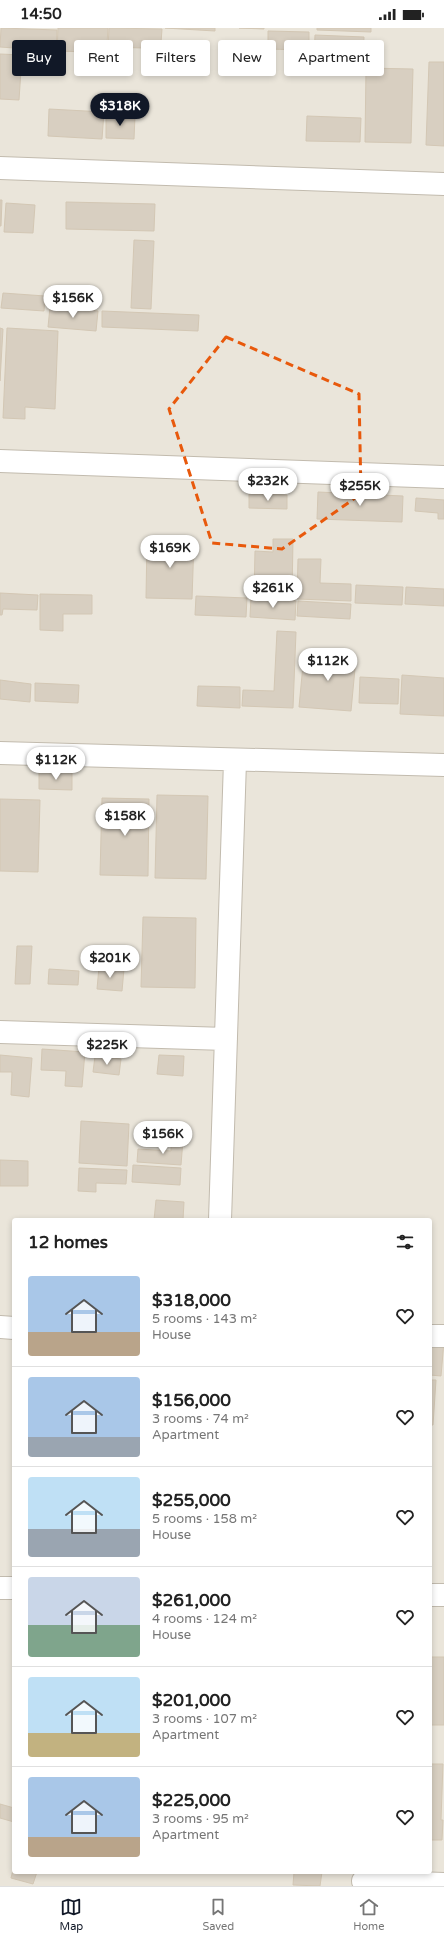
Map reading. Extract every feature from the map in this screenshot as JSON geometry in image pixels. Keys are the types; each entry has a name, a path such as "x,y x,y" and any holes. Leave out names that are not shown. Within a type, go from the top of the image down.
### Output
{"street":[{"path":"0,168 444,184"},
{"path":"0,461 444,477"},
{"path":"0,753 235,761 444,765"},
{"path":"220,1218 235,761"},
{"path":"0,1032 226,1039"},
{"path":"0,1327 12,1328"},
{"path":"432,1336 444,1336"},
{"path":"0,1588 12,1588"},
{"path":"432,1595 444,1595"},
{"path":"363,1880 444,1884"}],"highlighted area":[{"path":"226,337 359,394 361,494 282,549 212,543 169,409"}],"shaded area":[{"path":"0,28 444,28 444,1886 0,1886"}],"building":[{"path":"1,28 57,30 57,40 12,40 12,48 0,47"},
{"path":"58,28 108,28 107,40 74,40 74,52 66,51 66,40 57,40"},
{"path":"109,28 162,29 161,40 141,40 141,48 133,48 133,40 108,40"},
{"path":"165,28 215,28 215,31"},
{"path":"239,28 264,28 264,29"},
{"path":"317,28 371,28 371,32 317,30"},
{"path":"268,31 309,32 309,40 284,40 284,49 276,49 276,40 268,40"},
{"path":"315,35 364,37 364,40 315,40"},
{"path":"0,54 12,55 12,76 21,76 19,100 0,99"},
{"path":"429,62 444,62 444,146 426,145"},
{"path":"384,68 413,69 411,143 365,142 366,76 384,76"},
{"path":"49,109 104,112 102,139 48,136"},
{"path":"106,116 135,116 134,139 106,138"},
{"path":"307,116 361,118 360,142 306,141"},
{"path":"0,200 2,200 1,226 0,226"},
{"path":"66,202 155,204 154,231 66,229"},
{"path":"6,203 35,205 33,233 4,232"},
{"path":"134,240 154,241 151,309 131,308"},
{"path":"3,293 45,296 44,311 1,308"},
{"path":"50,307 98,311 96,331 48,327"},
{"path":"102,311 199,315 198,331 102,327"},
{"path":"0,328 3,329 0,381"},
{"path":"7,328 58,331 55,409 25,407 25,419 3,418"},
{"path":"318,492 403,496 402,522 317,519"},
{"path":"249,494 287,495 287,509 249,508"},
{"path":"416,498 444,500 444,519 438,519 438,513 415,511"},
{"path":"273,539 293,539 292,596 254,595 255,551 273,552"},
{"path":"147,540 194,541 192,599 146,598"},
{"path":"298,559 321,559 320,583 351,584 351,601 297,599"},
{"path":"356,585 403,587 402,605 355,603"},
{"path":"406,587 444,589 444,606 405,604"},
{"path":"0,593 38,595 37,610 3,609 2,615 0,615"},
{"path":"40,594 92,595 92,614 63,614 63,631 40,630"},
{"path":"196,596 247,598 246,617 195,615"},
{"path":"251,597 296,601 295,620 250,617"},
{"path":"298,601 351,604 350,619 297,616"},
{"path":"277,631 296,632 293,708 242,706 243,690 274,691"},
{"path":"304,654 356,658 351,711 299,707"},
{"path":"402,675 444,678 444,716 400,714"},
{"path":"360,677 399,679 398,704 359,703"},
{"path":"0,680 31,684 30,702 0,699"},
{"path":"35,683 79,685 78,703 35,701"},
{"path":"198,686 240,687 240,708 197,706"},
{"path":"39,772 72,772 72,790 39,789"},
{"path":"157,795 208,796 206,879 155,878"},
{"path":"102,798 149,799 148,876 100,875"},
{"path":"0,799 40,800 38,872 0,871"},
{"path":"143,917 196,918 195,988 141,987"},
{"path":"17,946 32,946 30,984 15,984"},
{"path":"99,967 124,969 122,991 97,989"},
{"path":"49,969 79,971 78,985 48,984"},
{"path":"42,1049 85,1052 82,1087 65,1086 66,1071 41,1070"},
{"path":"0,1055 32,1058 29,1097 11,1095 12,1072 0,1072"},
{"path":"159,1055 184,1056 183,1076 157,1074"},
{"path":"95,1056 121,1059 119,1075 93,1072"},
{"path":"81,1121 129,1124 127,1166 79,1163"},
{"path":"171,1140 183,1140 181,1165 137,1162 138,1149 171,1151"},
{"path":"0,1160 28,1161 28,1186 0,1186"},
{"path":"133,1165 181,1168 180,1185 132,1182"},
{"path":"79,1168 127,1170 126,1184 96,1183 96,1192 78,1191"},
{"path":"156,1200 184,1202 183,1218 154,1218"},
{"path":"432,1340 444,1341 441,1376 432,1375"},
{"path":"432,1380 436,1380 433,1425"},
{"path":"432,1657 444,1657 444,1725 432,1725"},
{"path":"432,1764 443,1764 441,1820 443,1820 442,1840 432,1840"},
{"path":"0,1804 12,1807 12,1821 0,1818"},
{"path":"12,1874 36,1874 33,1884 11,1878"},
{"path":"294,1874 322,1874 320,1886 293,1885"}]}
